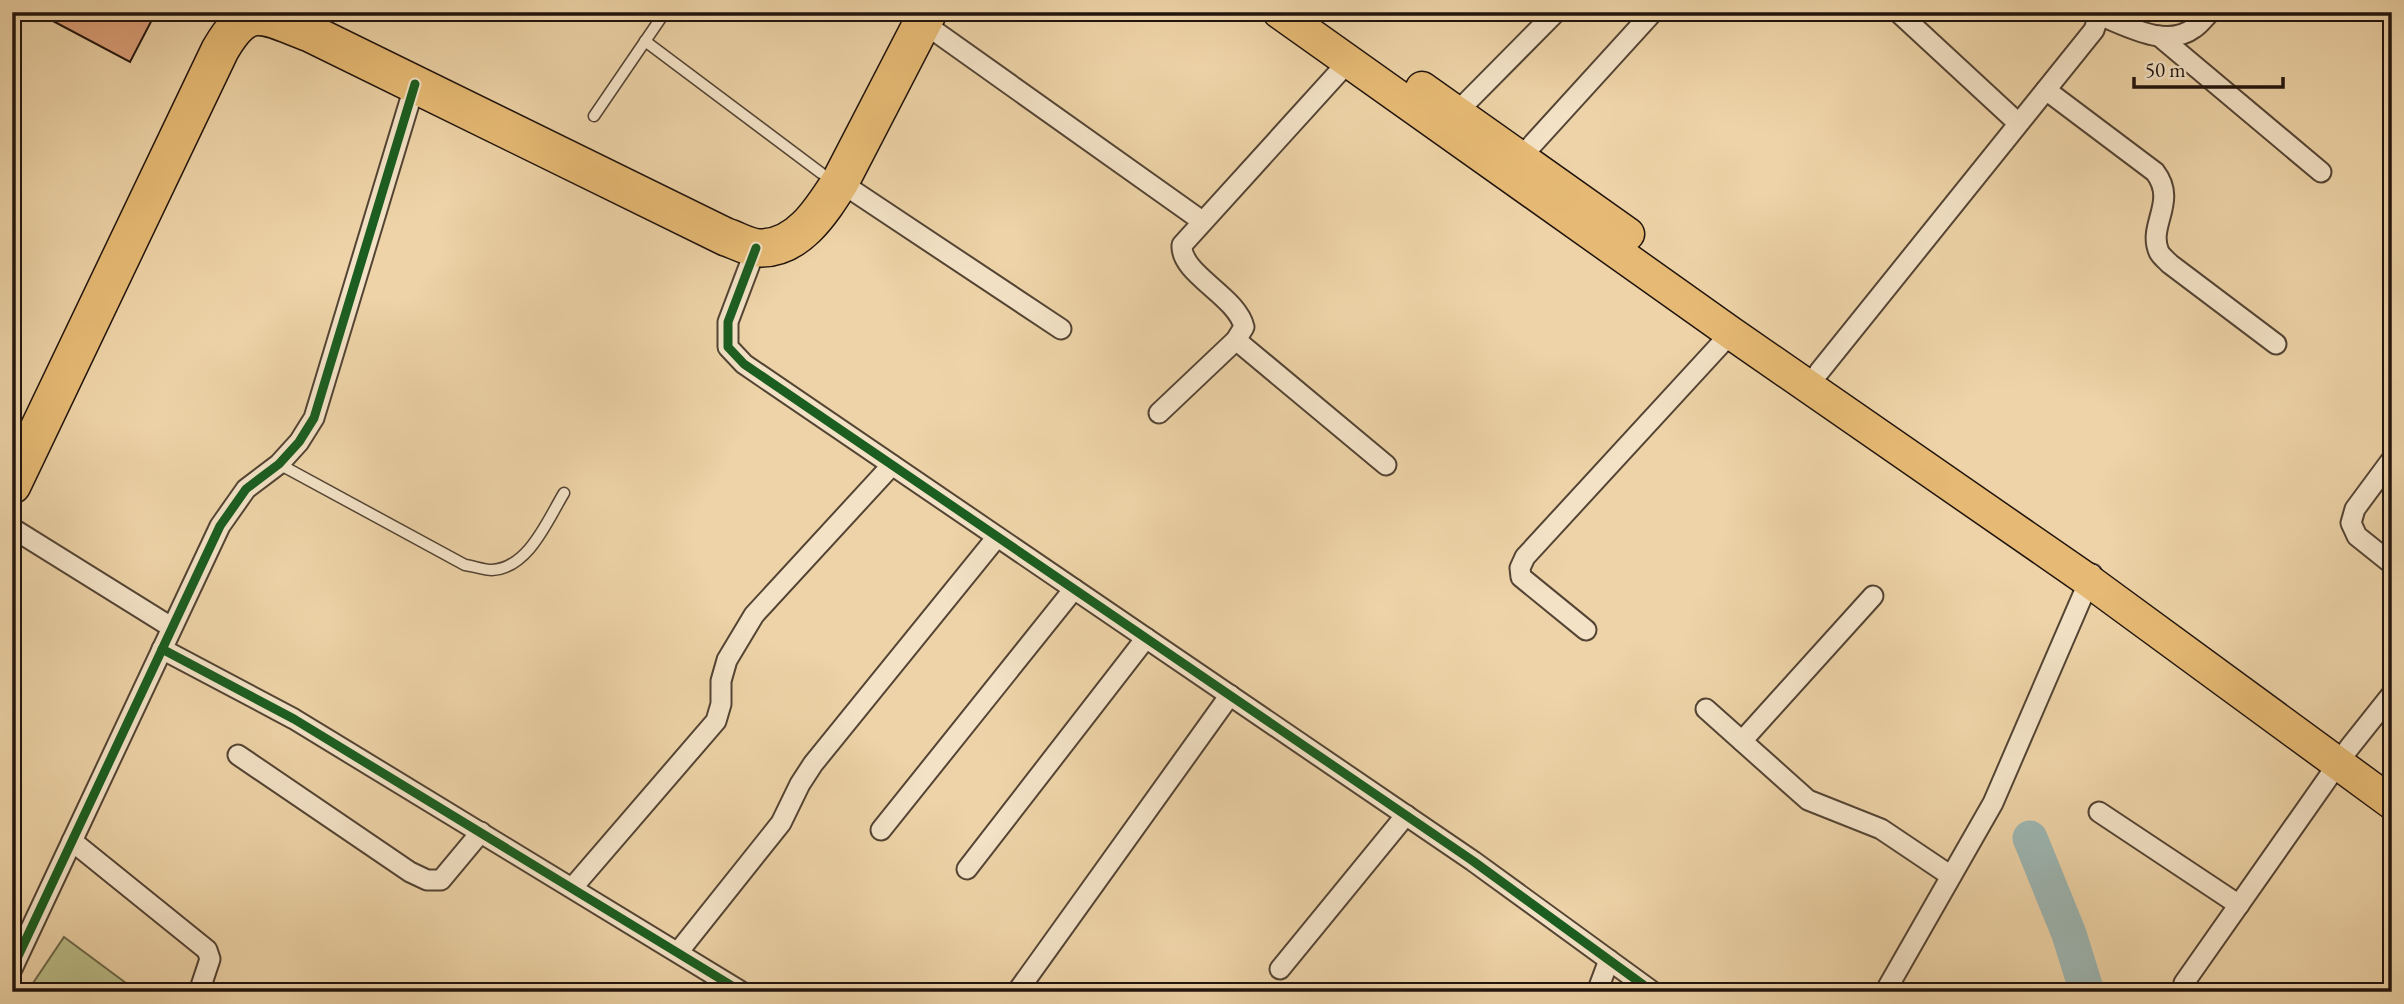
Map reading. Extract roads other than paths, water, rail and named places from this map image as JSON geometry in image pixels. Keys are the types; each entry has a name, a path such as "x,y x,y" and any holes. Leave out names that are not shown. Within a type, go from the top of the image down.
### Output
{"highway":[{"path":"12,444 201,40 221,12"},
{"path":"306,12 739,219 776,224 830,178"},
{"path":"12,485 220,50 239,22 252,16 267,17 310,33 714,231 756,248 776,246 796,237 825,205 830,178 919,16"}],"main road":[{"path":"1279,12 1731,333 2092,573"},
{"path":"1315,12 1819,372 2343,756 2392,803"},
{"path":"2343,756 2392,779"}],"street":[{"path":"1457,112 1556,12"},
{"path":"1521,157 1653,12"},
{"path":"1898,12 2018,123"},
{"path":"1819,372 2094,30 2099,14 2159,36 2178,35 2193,29 2210,12"},
{"path":"919,16 1202,221"},
{"path":"2159,36 2321,172"},
{"path":"1159,413 1236,340 1244,327 1242,316 1187,262 1182,245 1348,62"},
{"path":"12,969 19,937 72,841 171,627 232,506 246,489 279,464 299,442 314,418 415,84"},
{"path":"2046,90 2155,172 2164,183 2165,195 2157,240 2159,253 2276,344"},
{"path":"830,178 1060,329"},
{"path":"756,248 728,322 728,348 744,364 1473,860 1653,992"},
{"path":"1586,630 1521,577 1520,568 1525,557 1731,333"},
{"path":"1236,340 1386,465"},
{"path":"2392,459 2355,509 2351,523 2357,536 2392,564"},
{"path":"573,887 716,720 721,704 721,681 727,660 754,615 892,465"},
{"path":"12,528 171,627"},
{"path":"679,951 781,823 813,764 997,537"},
{"path":"1885,992 1993,803 2092,573"},
{"path":"881,830 1074,589"},
{"path":"1742,741 1873,596"},
{"path":"967,869 1146,638"},
{"path":"162,649 295,719 679,951 742,992"},
{"path":"2182,992 2184,984 2343,756 2392,694"},
{"path":"1017,992 1230,695"},
{"path":"1706,709 1808,800 1881,829 1951,876"},
{"path":"238,755 410,872 426,880 442,880 481,832"},
{"path":"2099,812 2239,905"},
{"path":"1280,969 1406,815"},
{"path":"72,841 207,950 210,959 199,992"},
{"path":"1597,992 1609,960"}],"lane":[{"path":"594,116 665,12"},
{"path":"645,41 830,178"},
{"path":"279,464 465,565 492,570 512,564 531,547 564,493"}],"waterway":[{"path":"2030,838 2069,934 2087,992"}]}
